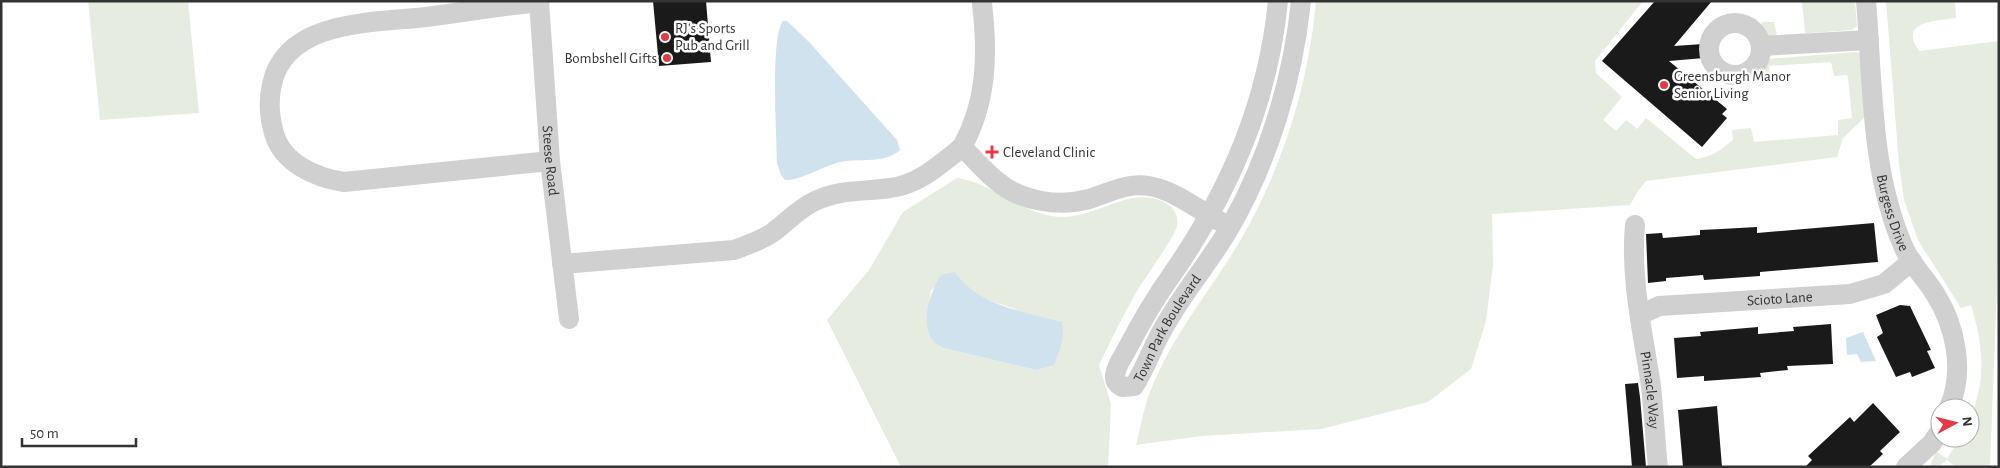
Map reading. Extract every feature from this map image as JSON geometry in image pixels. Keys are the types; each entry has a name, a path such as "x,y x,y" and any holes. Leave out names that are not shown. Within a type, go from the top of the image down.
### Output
{"street":[{"path":"539,1 444,7 362,22 319,33 291,51 279,64 269,103 270,121 275,137 294,162 310,172 327,179 344,182 550,161"},
{"name":"Steese Road","path":"539,1 550,161 569,319"},
{"name":"Town Park Boulevard","path":"1278,1 1271,50 1256,109 1234,167 1210,216 1155,299 1124,354 1115,376 1115,380 1122,387 1134,386 1164,326 1230,227 1257,169 1279,112 1292,61 1301,1"},
{"name":"Burgess Drive","path":"1866,1 1879,158 1890,210 1905,250 1936,294 1953,332 1958,359 1957,391 1954,398"},
{"path":"562,264 734,250 756,242 774,232 795,212 815,200 842,191 891,188 913,182 962,147 972,129 985,75 986,45 983,2"},
{"path":"1761,46 1870,40"},
{"path":"962,147 998,183 1023,196 1051,203 1071,202 1130,186 1148,186 1166,191 1230,227"},
{"name":"Pinnacle Way","path":"1635,225 1633,243 1640,315 1651,389 1658,467"},
{"name":"Scioto Lane","path":"1640,315 1659,306 1850,294 1884,284 1912,260"},
{"path":"1911,465 1930,445"}],"shaded area":[{"path":"88,1 188,1 199,113 100,120"},
{"path":"1316,1 1643,1 1595,61 1596,73 1622,97 1603,120 1616,131 1626,120 1637,129 1646,118 1696,159 1712,155 1729,144 1733,140 1732,130 1751,128 1754,142 1838,135 1838,120 1852,118 1847,75 1834,76 1831,62 1769,66 1770,80 1768,81 1764,67 1768,59 1860,53 1865,117 1843,138 1837,157 1646,181 1630,205 1492,214 1493,265 1486,321 1471,369 1428,402 1321,429 1201,436 1136,445 1147,401 1161,367 1182,330 1240,241 1269,185 1281,155 1300,94 1307,63"},
{"path":"1802,1 1855,1 1857,26 1852,30 1795,34 1805,33"},
{"path":"1886,1 1955,1 1956,18 1922,24 1916,28 1913,34 1919,51 1999,41 1999,233 1990,467 1956,467 1947,460 1938,467 1930,466 1936,451 1947,459 1954,448 1980,448 1980,398 1977,398 1981,375 1981,355 1971,305 1961,308 1918,240 1904,200 1899,164"},
{"path":"1762,22 1774,22 1777,35 1768,36 1761,25"},
{"path":"957,178 983,186 1021,206 1048,215 1074,216 1141,197 1162,201 1174,210 1177,220 1175,231 1137,291 1099,365 1111,404 1108,467 901,467 827,320 869,270 903,212","holes":["955,272 965,286 985,299 1015,309 1054,364 1036,370 944,348 929,321 928,308 931,290"]}],"water":[{"path":"783,21 787,21 809,42 897,140 900,150 879,159 840,162 798,178 785,180 777,163 775,88 777,46 779,31"},
{"path":"955,272 965,284 989,300 1018,311 1062,322 1062,339 1054,365 1036,370 944,348 934,342 927,326 930,299 941,275"},
{"path":"1863,332 1876,361 1861,362 1857,354 1847,355 1846,338"}],"building":[{"path":"653,1 706,1 711,62 659,66"},
{"name":"Greensburgh Manor Senior Living","path":"1655,1 1712,1 1674,46 1703,44 1704,58 1669,61 1727,109 1722,114 1727,118 1702,147 1602,61"},
{"path":"1874,223 1878,262 1760,272 1760,276 1704,280 1703,275 1666,278 1666,281 1648,283 1646,234 1662,233 1663,238 1700,235 1700,230 1757,227 1757,233"},
{"path":"1900,305 1910,306 1931,350 1927,351 1935,368 1912,377 1910,372 1896,377 1877,337 1883,333 1876,315"},
{"path":"1831,324 1833,364 1787,366 1788,370 1760,373 1761,377 1704,381 1704,376 1677,378 1674,338 1701,336 1700,332 1758,327 1758,334 1794,331 1793,327"},
{"path":"1638,383 1646,467 1632,467 1625,384"},
{"path":"1873,403 1900,432 1880,451 1883,454 1869,467 1805,467 1812,460 1808,456 1850,417 1854,422"},
{"path":"1717,406 1722,467 1683,467 1678,410"}],"place":[{"name":"RJ's Sports Pub and Grill","path":"665,37"},
{"name":"Bombshell Gifts","path":"667,58"},
{"name":"Greensburgh Manor Senior Living","path":"1664,85"},
{"name":"Cleveland Clinic","path":"992,152"}]}
